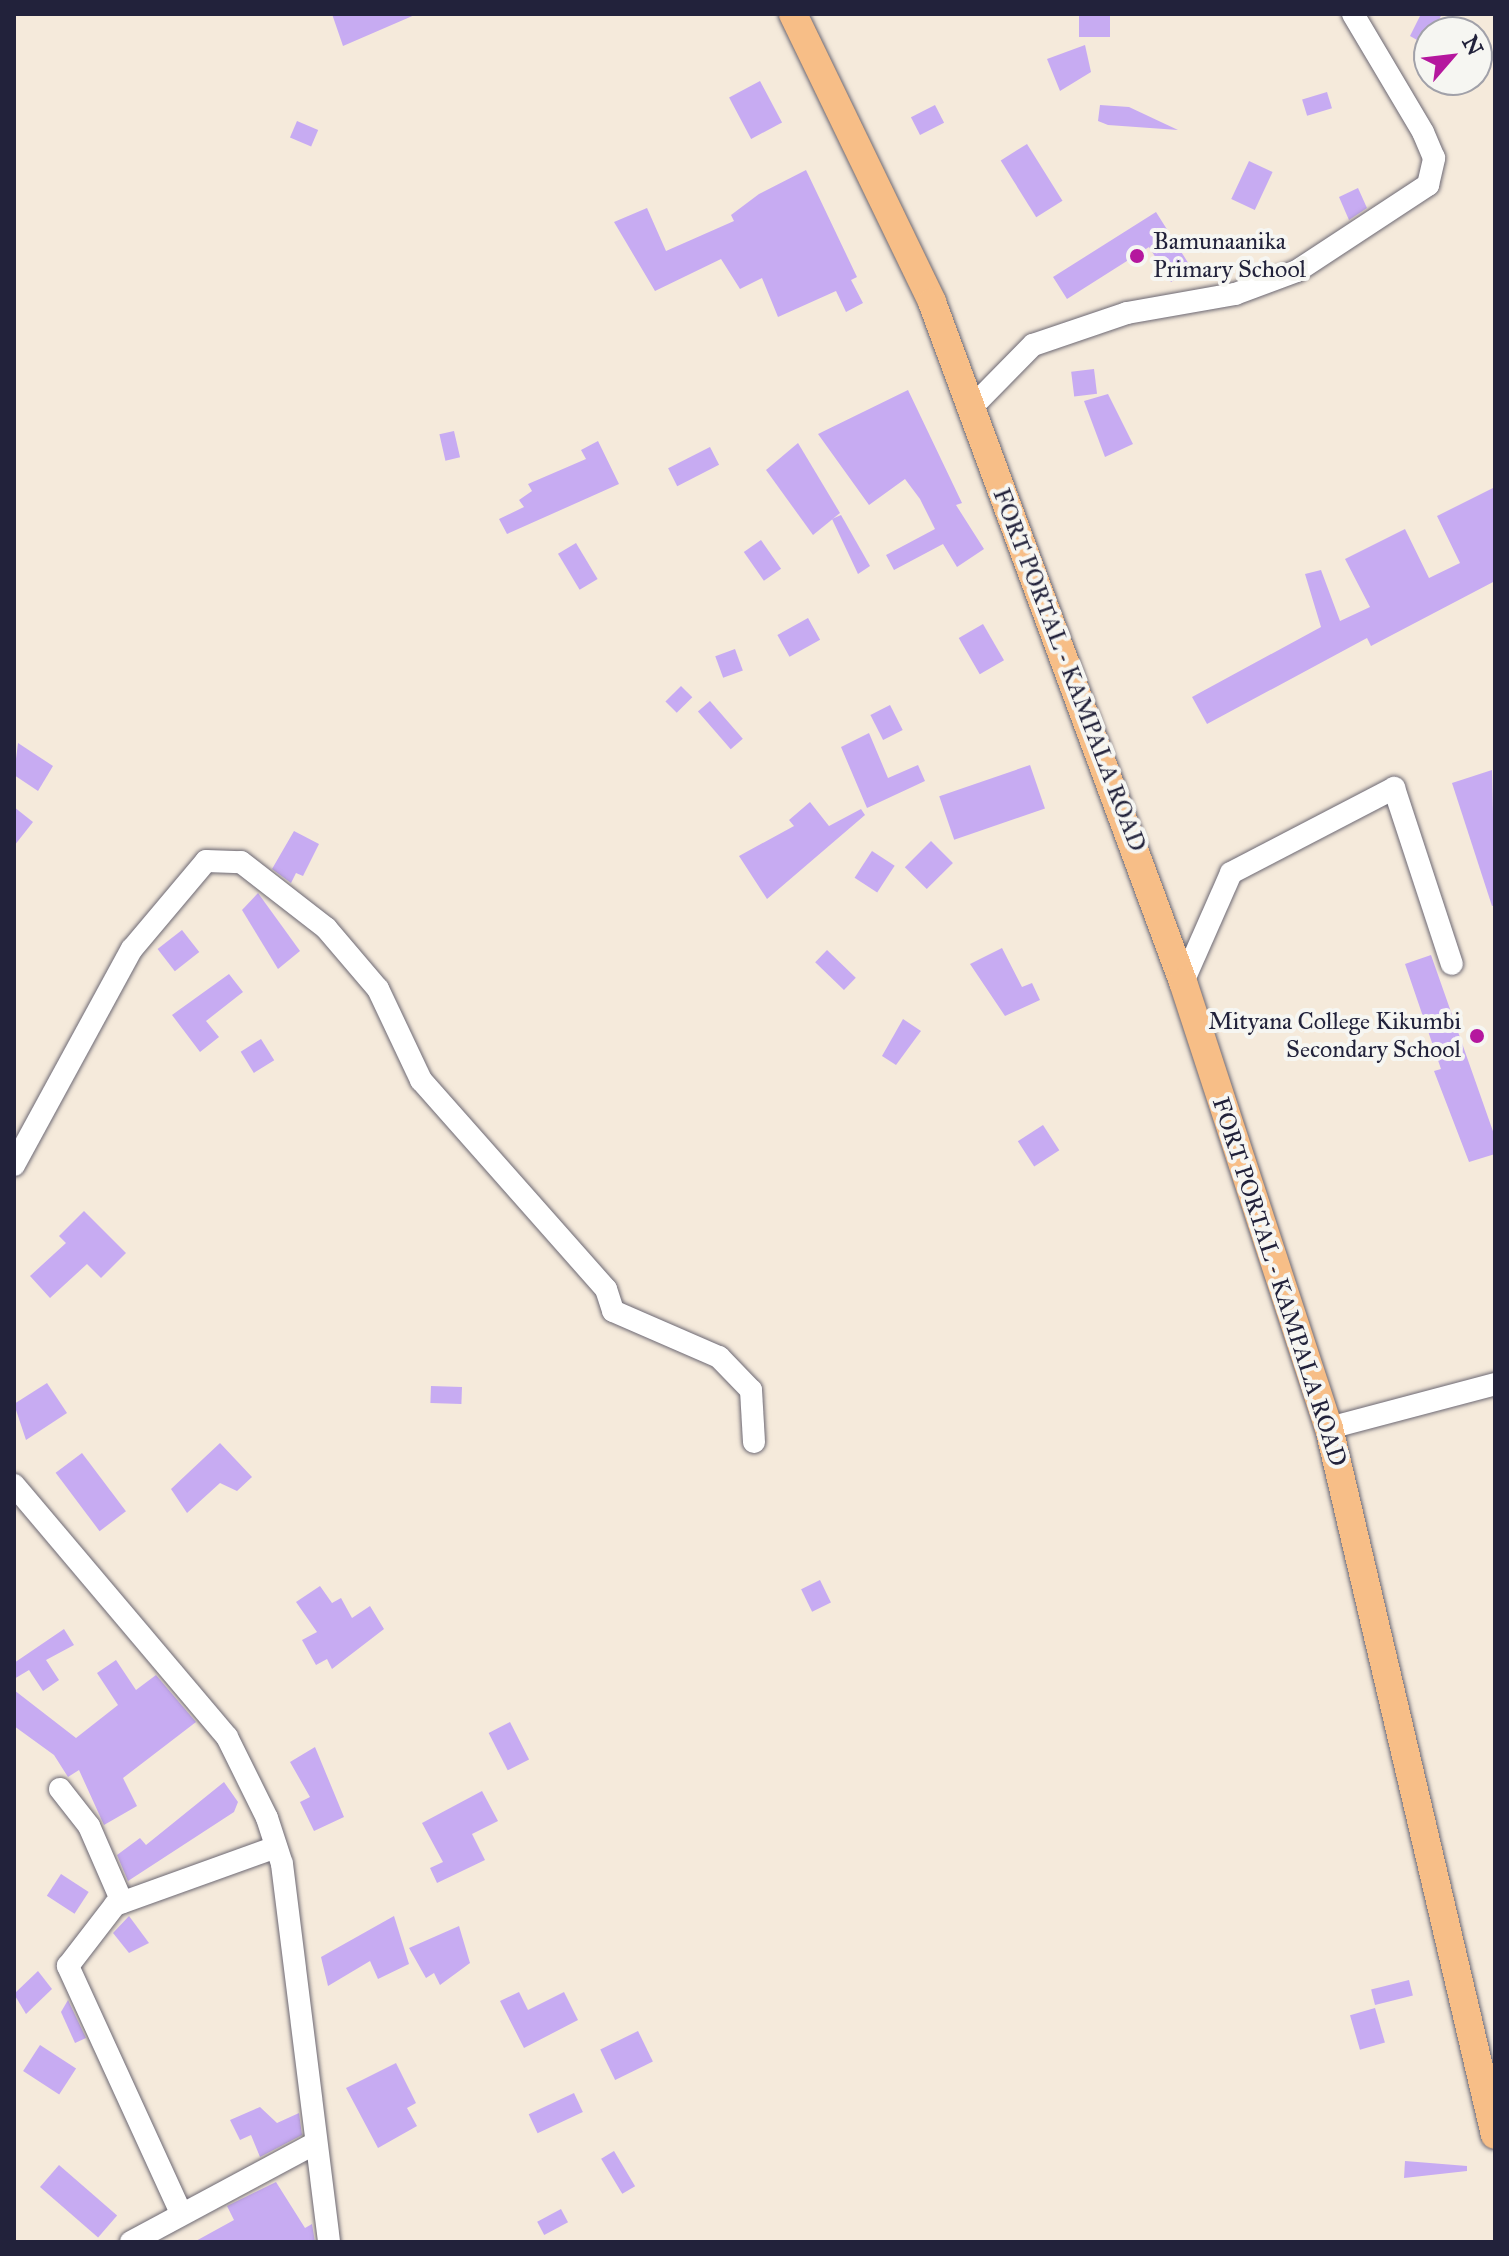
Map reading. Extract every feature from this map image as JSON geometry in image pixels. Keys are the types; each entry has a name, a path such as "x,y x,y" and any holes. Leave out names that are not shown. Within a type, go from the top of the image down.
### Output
{"main road":[{"name":"FORT PORTAL - KAMPALA ROAD","path":"793,14 932,302 1183,982 1329,1428 1495,2135"}],"street":[{"path":"970,409 1033,345 1127,313 1235,294 1297,271 1428,185 1434,158 1423,132 1353,14"},
{"path":"1183,982 1231,873 1394,788 1452,964"},
{"path":"14,1164 132,949 206,861 241,862 326,928 378,989 421,1080 606,1289 613,1311 719,1357 751,1390 754,1442"},
{"path":"1329,1428 1495,1384"},
{"path":"14,1485 227,1737 276,1847 329,2242"},
{"path":"60,1789 89,1826 122,1902"},
{"path":"181,2213 68,1966 97,1921 122,1902 276,1847"},
{"path":"131,2242 314,2144"}],"building":[{"path":"332,14 417,14 343,46"},
{"path":"1079,14 1110,14 1110,37 1079,37"},
{"path":"1421,14 1442,14 1441,16"},
{"path":"1085,45 1091,72 1060,91 1047,59"},
{"path":"760,81 782,122 751,139 729,97"},
{"path":"1327,92 1332,108 1307,116 1302,100"},
{"path":"935,105 944,123 920,135 911,117"},
{"path":"1100,105 1129,107 1178,130 1108,125 1098,121"},
{"path":"297,121 318,130 311,147 290,138"},
{"path":"1027,144 1063,201 1036,217 1001,160"},
{"path":"1249,161 1273,172 1255,210 1231,199"},
{"path":"806,170 857,277 851,280 863,303 846,312 836,291 778,317 762,278 740,289 721,259 655,291 614,222 647,208 666,251 734,221 731,215 759,194"},
{"path":"1358,188 1367,208 1349,220 1339,197"},
{"path":"1156,212 1192,269 1171,282 1149,247 1067,299 1053,277"},
{"path":"1094,369 1097,394 1074,397 1071,372"},
{"path":"908,390 962,503 956,505 984,549 957,567 943,544 894,570 886,555 935,529 920,499 905,479 869,505 818,434"},
{"path":"1108,394 1133,444 1105,457 1084,401"},
{"path":"454,431 460,457 445,461 439,434"},
{"path":"598,441 619,484 507,534 499,519 524,507 519,500 532,491 528,484 586,459 581,450"},
{"path":"798,443 840,513 813,535 766,470"},
{"path":"710,447 719,465 677,486 668,468"},
{"path":"1495,487 1495,581 1371,646 1367,638 1207,724 1192,697 1321,627 1305,574 1321,570 1340,621 1370,607 1345,559 1405,529 1429,578 1460,563 1437,516"},
{"path":"841,515 870,566 858,574 832,519"},
{"path":"761,540 781,569 764,581 744,552"},
{"path":"576,543 598,579 580,590 558,554"},
{"path":"808,618 820,640 790,657 777,635"},
{"path":"983,624 1004,660 980,674 959,638"},
{"path":"735,649 743,671 723,678 715,656"},
{"path":"681,686 692,697 677,713 665,702"},
{"path":"710,701 743,739 731,749 698,711"},
{"path":"890,705 903,730 883,740 870,715"},
{"path":"869,733 888,778 918,765 925,781 867,808 841,747"},
{"path":"18,743 53,766 38,791 14,775"},
{"path":"1030,765 1045,808 954,840 939,796"},
{"path":"1492,770 1495,905 1492,906 1452,783"},
{"path":"810,802 829,826 861,809 865,815 767,899 739,856 794,826 789,820"},
{"path":"14,807 33,822 14,846"},
{"path":"294,831 319,844 303,876 296,873 291,883 272,869"},
{"path":"931,841 953,863 927,889 905,867"},
{"path":"872,851 895,866 877,893 855,878"},
{"path":"258,893 300,951 278,969 242,910"},
{"path":"182,930 199,952 175,971 158,949"},
{"path":"1002,948 1022,987 1032,983 1040,1000 1005,1016 970,964"},
{"path":"827,950 856,978 844,990 815,962"},
{"path":"1431,955 1495,1137 1495,1154 1469,1162 1434,1071 1441,1069 1405,964"},
{"path":"229,974 243,992 206,1021 219,1037 200,1052 172,1015"},
{"path":"903,1019 921,1031 896,1065 882,1056"},
{"path":"261,1039 274,1060 254,1073 241,1052"},
{"path":"1043,1125 1059,1150 1034,1166 1018,1141"},
{"path":"84,1211 126,1253 101,1278 87,1264 50,1298 30,1276 66,1243 59,1236"},
{"path":"47,1383 67,1413 26,1440 14,1404"},
{"path":"431,1386 462,1387 461,1404 430,1403"},
{"path":"220,1443 252,1477 237,1491 220,1483 187,1513 171,1489"},
{"path":"82,1453 126,1511 100,1531 56,1473"},
{"path":"820,1580 831,1602 812,1612 801,1589"},
{"path":"320,1586 332,1603 341,1598 352,1618 370,1606 384,1629 332,1669 327,1659 316,1665 302,1640 317,1632 296,1602"},
{"path":"64,1629 74,1645 46,1660 59,1680 43,1691 29,1670 14,1679 14,1663"},
{"path":"116,1660 136,1690 156,1675 196,1722 123,1778 137,1806 104,1825 79,1770 68,1777 54,1755 14,1726 14,1690 76,1738 118,1705 97,1673"},
{"path":"510,1722 529,1759 508,1770 489,1733"},
{"path":"315,1747 344,1817 314,1831 300,1802 310,1797 290,1762"},
{"path":"224,1782 238,1802 234,1812 128,1881 117,1855 140,1838 146,1845"},
{"path":"482,1791 498,1821 472,1834 485,1860 437,1883 430,1868 443,1862 422,1823"},
{"path":"61,1874 89,1892 75,1914 47,1896"},
{"path":"129,1916 149,1943 129,1953 113,1933"},
{"path":"394,1916 409,1964 378,1979 370,1961 328,1986 321,1957"},
{"path":"459,1926 470,1963 440,1985 434,1973 426,1978 409,1948"},
{"path":"38,1971 52,1989 26,2014 14,1994"},
{"path":"1409,1980 1413,1996 1375,2005 1371,1989"},
{"path":"519,1992 528,2010 564,1992 578,2020 524,2048 500,2001"},
{"path":"68,2000 86,2038 75,2043 61,2012"},
{"path":"1375,2008 1385,2043 1360,2050 1350,2015"},
{"path":"638,2031 653,2062 615,2080 600,2049"},
{"path":"40,2045 76,2068 59,2094 23,2071"},
{"path":"396,2063 416,2103 407,2108 417,2126 378,2148 346,2088"},
{"path":"574,2093 583,2112 538,2133 529,2114"},
{"path":"260,2107 277,2123 299,2113 302,2135 260,2157 251,2135 240,2140 230,2120"},
{"path":"614,2151 635,2186 622,2194 601,2159"},
{"path":"1405,2161 1467,2166 1467,2171 1404,2178"},
{"path":"59,2165 117,2216 98,2237 40,2187"},
{"path":"276,2182 305,2228 312,2224 315,2242 194,2242 234,2220 227,2206"},
{"path":"561,2209 568,2222 544,2235 537,2222"}],"place":[{"name":"Bamunaanika Primary School","path":"1137,256"},
{"name":"Mityana College Kikumbi Secondary School","path":"1477,1036"}]}
